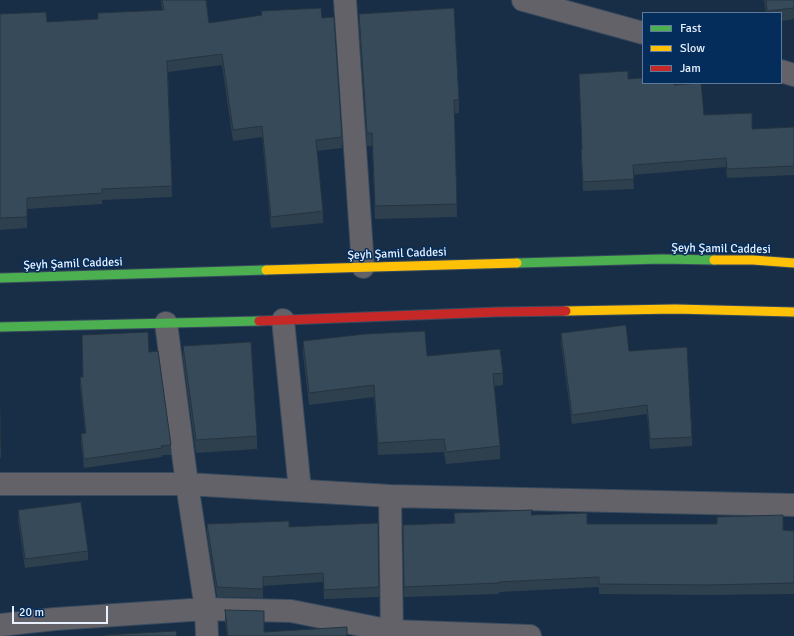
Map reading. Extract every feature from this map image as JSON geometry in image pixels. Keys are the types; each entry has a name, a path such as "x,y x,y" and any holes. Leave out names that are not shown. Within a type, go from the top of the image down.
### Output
{"main road":[{"name":"Şeyh Şamil Caddesi","path":"0,278 661,259 753,260 794,263"},
{"path":"0,327 166,324 528,312 675,309 794,312"}],"street":[{"path":"345,0 363,267"},
{"path":"530,1 642,32"},
{"path":"782,71 794,74"},
{"path":"283,320 300,490"},
{"path":"166,324 187,484 206,609 207,636"},
{"path":"0,484 187,484 390,496 794,505"},
{"path":"390,496 391,634"},
{"path":"0,626 55,619 206,609 291,611 391,634 530,636"}],"building":[{"path":"162,0 206,0 209,23 262,15 261,11 321,8 322,18 334,17 342,137 316,140 323,211 271,217 262,126 233,130 222,54 167,61 172,186 102,189 102,193 27,198 27,217 0,218 0,14 46,12 47,22 98,19 98,13 164,10"},
{"path":"766,0 794,0 794,8 767,11"},
{"path":"454,8 459,100 454,100 457,204 375,206 372,133 367,133 359,14"},
{"path":"628,71 628,79 642,78 642,84 701,84 704,115 752,113 752,129 794,127 794,166 727,169 726,158 633,165 634,179 583,182 579,74"},
{"path":"626,325 629,351 687,347 692,437 650,439 647,405 572,415 561,333"},
{"path":"425,331 427,356 500,349 503,373 493,374 500,446 446,452 444,439 378,443 374,385 309,393 303,341 365,334"},
{"path":"148,332 149,352 158,351 171,445 161,446 162,448 84,459 81,434 86,433 80,377 83,377 82,335"},
{"path":"251,342 257,436 196,440 183,346"},
{"path":"0,409 1,449 0,449"},
{"path":"81,502 88,551 25,559 18,510"},
{"path":"532,510 531,515 587,513 587,524 717,524 717,517 783,515 783,530 794,531 794,583 708,585 599,584 599,577 404,587 403,525 455,523 454,513"},
{"path":"289,521 289,527 378,523 379,587 324,590 323,573 263,577 263,589 217,587 207,524"},
{"path":"225,610 264,611 264,632 347,627 347,636 228,636"},
{"path":"176,631 177,636 105,636 105,635"}],"traffic: fast":[{"path":"517,263 661,259 714,260"},
{"path":"0,278 266,270"},
{"path":"0,327 259,321"}],"traffic: slow":[{"path":"714,260 753,260 794,263"},
{"path":"266,270 517,263"},
{"path":"566,311 675,309 794,312"}],"traffic: jam":[{"path":"259,321 497,312 566,311"}]}
